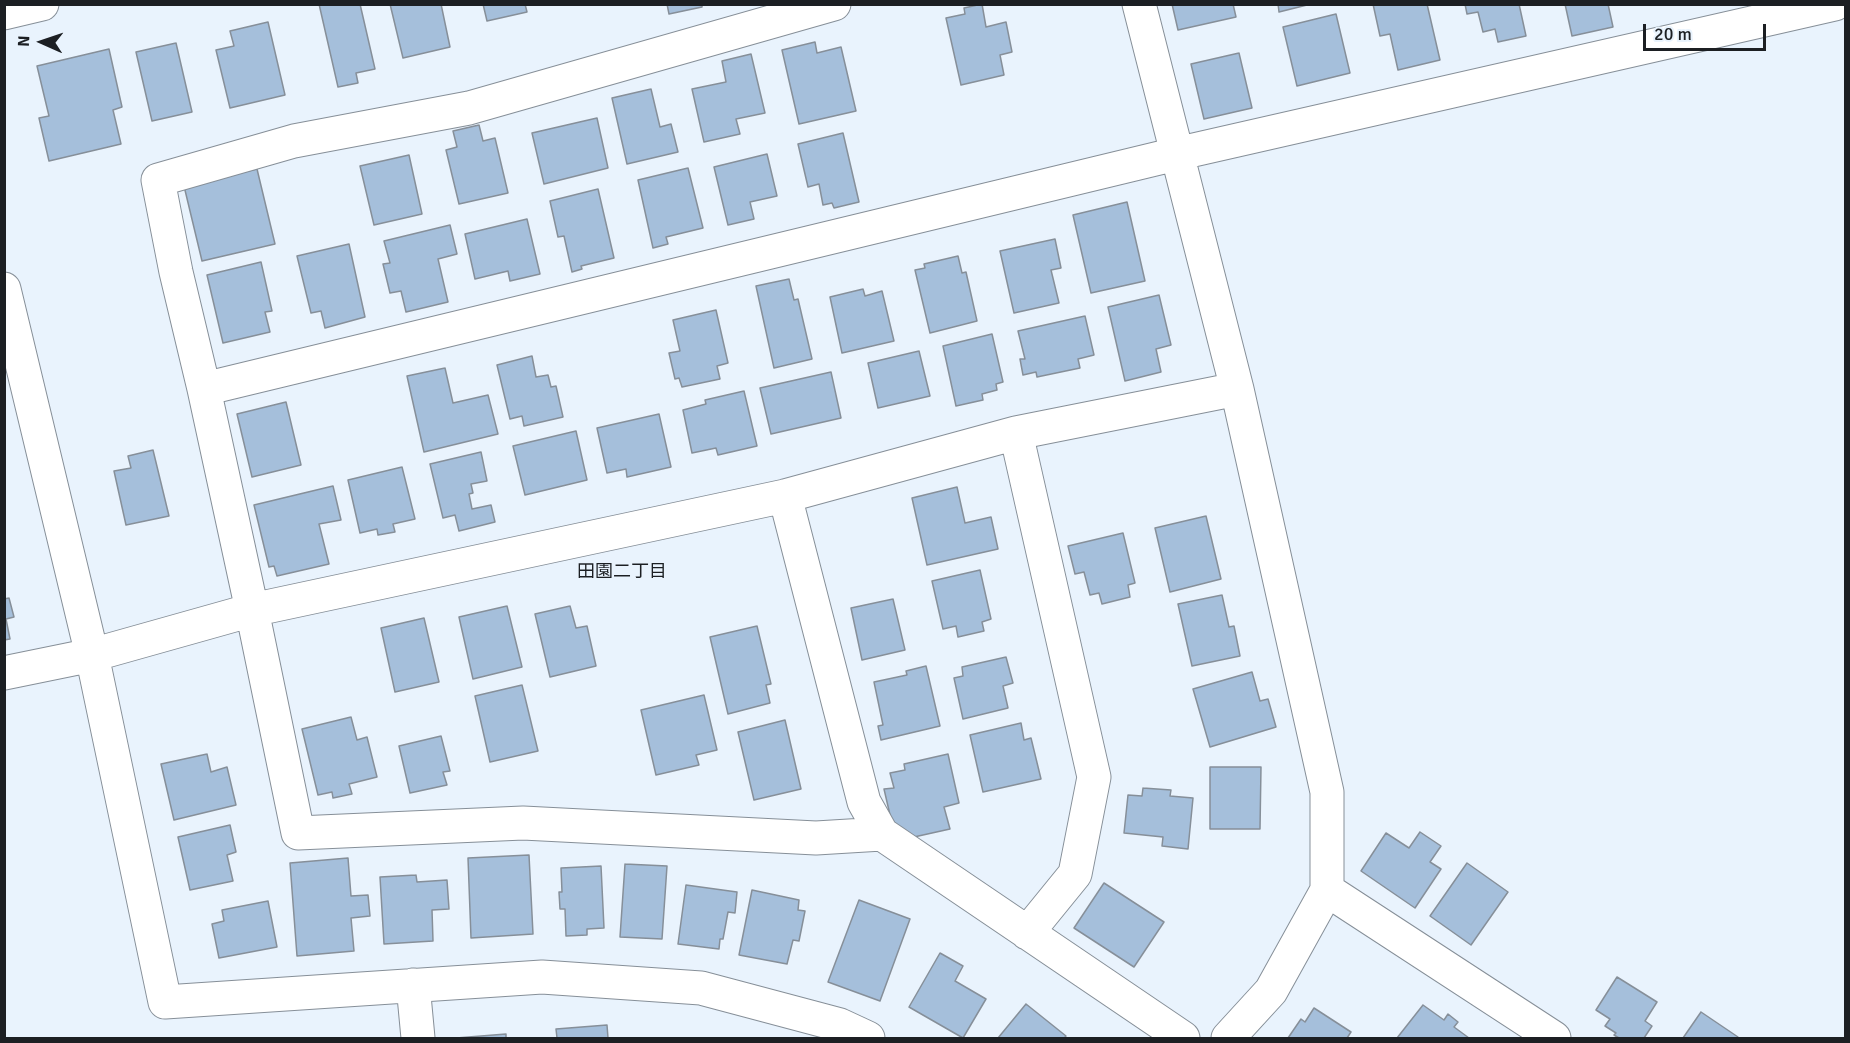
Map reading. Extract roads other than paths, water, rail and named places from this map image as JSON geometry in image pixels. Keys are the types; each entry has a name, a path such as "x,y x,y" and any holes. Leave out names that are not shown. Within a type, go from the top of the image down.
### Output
{"street":[{"path":"4,13 42,4"},
{"path":"834,4 469,108 294,141 158,180 298,833 523,823 816,838 882,834"},
{"path":"1138,4 1237,389 1327,792 1327,890 1271,991 1228,1038"},
{"path":"204,389 1176,154 1835,4"},
{"path":"4,289 92,656 165,1002 542,977 701,988 840,1025 868,1038"},
{"path":"4,673 92,656 252,610 785,496 1016,433 1237,389"},
{"path":"1016,433 1094,777 1074,874 1027,933"},
{"path":"785,496 864,802 882,834 1183,1038"},
{"path":"1327,890 1554,1038"},
{"path":"413,985 418,1038"}],"district":[{"name":"田園二丁目","path":"622,572"}]}
